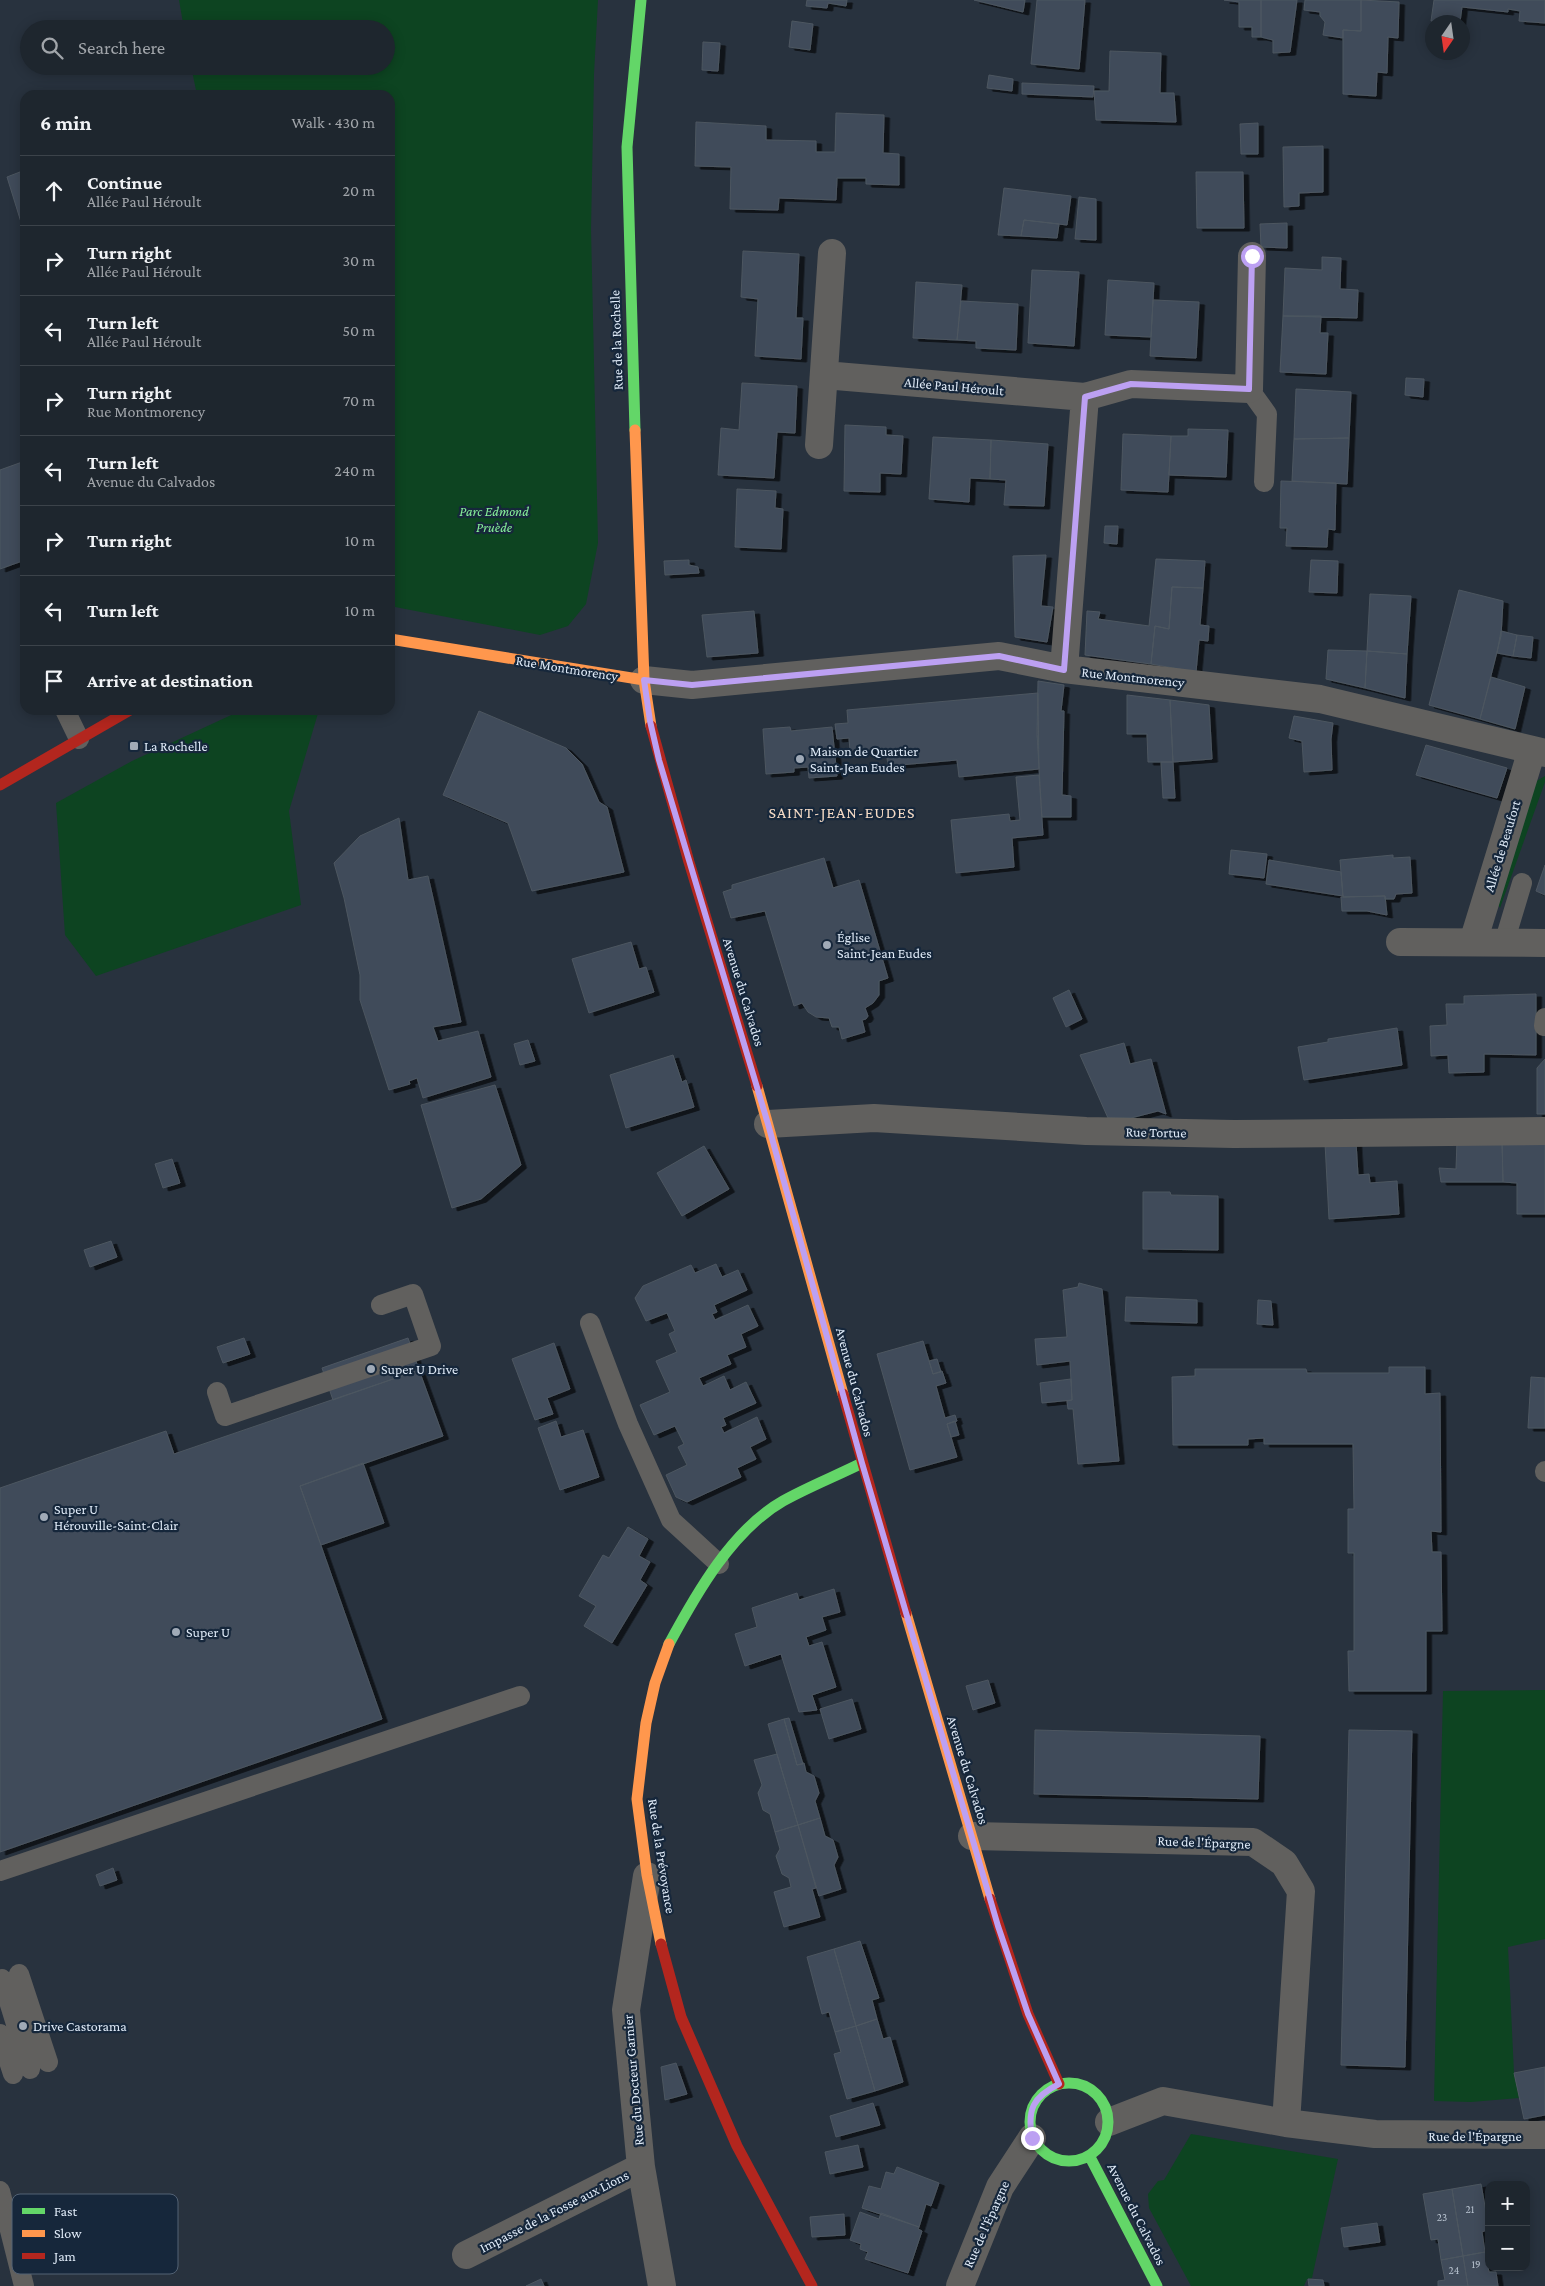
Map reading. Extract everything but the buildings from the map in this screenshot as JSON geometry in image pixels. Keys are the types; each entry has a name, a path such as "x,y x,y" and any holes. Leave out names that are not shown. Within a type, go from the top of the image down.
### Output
{"street":[{"name":"Rue de la Rochelle","path":"640,0 627,147 627,188 644,680"},
{"path":"819,445 832,253"},
{"path":"1249,389 1252,256"},
{"name":"Allée Paul Héroult","path":"824,376 1085,397 1131,384 1249,389"},
{"path":"1064,670 1085,397"},
{"name":"Rue Montmorency","path":"395,640 644,680 692,685 999,656 1064,670 1320,698 1538,752"},
{"name":"Avenue du Calvados","path":"644,680 650,721 659,760 768,1124 862,1463 998,1926 1028,2014 1059,2084"},
{"path":"0,785 121,715"},
{"name":"Allée de Beaufort","path":"1473,942 1538,752"},
{"path":"1400,942 1504,942 1543,945"},
{"name":"Rue Tortue","path":"768,1124 874,1118 1086,1131 1165,1133 1545,1131"},
{"name":"Rue de la Prévoyance","path":"812,2286 737,2146 681,2017 661,1943 647,1875 637,1799 646,1723 655,1683 669,1644 687,1610 745,1531 781,1502 862,1463"},
{"name":"Rue de l'Épargne","path":"972,1836 1254,1842 1284,1863 1301,1891 1286,2123"},
{"name":"Rue du Docteur Garnier","path":"647,1875 626,2010 641,2167 662,2286"},
{"path":"1078,2083 1096,2092 1107,2107 1109,2122 1103,2144 1090,2157 1071,2162 1052,2159 1041,2151 1032,2138 1029,2121 1033,2105 1043,2092 1059,2084 1078,2083"},
{"name":"Rue de l'Épargne","path":"1109,2122 1163,2101 1286,2123 1375,2134 1545,2135"},
{"name":"Rue de l'Épargne","path":"960,2286 1000,2186 1032,2138"},
{"name":"Avenue du Calvados","path":"1090,2157 1157,2286"},
{"name":"Impasse de la Fosse aux Lions","path":"466,2255 641,2167"}],"lane":[{"path":"1249,389 1267,414 1264,482"},
{"path":"67,715 79,739"},
{"path":"1504,942 1522,882"},
{"path":"217,1392 225,1416 431,1346 413,1294 381,1305"},
{"path":"590,1323 628,1424 671,1520 719,1564"},
{"path":"0,1871 520,1696"},
{"path":"0,2034 30,2068 10,1976"},
{"path":"0,2190 12,2238"}],"green space":[{"name":"Parc Edmond Pruède","path":"179,0 598,0 594,74 591,229 598,543 586,604 568,626 540,635 395,607 395,90 196,90 193,75 395,75 395,20 182,20"},
{"path":"231,715 318,715 289,811 301,905 96,976 65,935 56,803 132,761"},
{"path":"1545,776 1545,782 1500,908 1494,897 1533,783"},
{"path":"1545,1690 1545,1939 1508,1947 1514,2073 1519,2098 1471,2102 1434,2101 1443,1691"},
{"path":"1191,2134 1338,2159 1312,2278 1307,2279 1304,2286 1191,2286 1149,2208 1148,2194 1158,2181 1164,2180"}],"traffic: fast":[{"path":"635,430 627,147 641,0"},
{"path":"669,1644 703,1584 747,1529 765,1513 783,1501 862,1463"},
{"path":"1061,2083 1077,2083 1091,2089 1102,2100 1108,2114 1108,2122 1108,2130 1102,2144 1091,2155 1077,2161 1061,2161 1047,2155 1036,2144 1030,2130 1030,2114 1036,2100 1047,2089 1061,2083"},
{"path":"1090,2157 1157,2286"}],"traffic: slow":[{"path":"635,430 644,680 651,726"},
{"path":"395,640 644,680"},
{"path":"757,1086 843,1394"},
{"path":"906,1613 990,1899"},
{"path":"661,1944 647,1875 637,1799 646,1723 655,1683 669,1644"}],"traffic: jam":[{"path":"0,785 121,715"},
{"path":"651,726 689,862 757,1086"},
{"path":"843,1394 906,1613"},
{"path":"990,1899 1028,2014 1059,2084"},
{"path":"661,1944 681,2017 737,2146 812,2286"}],"place":[{"name":"La Rochelle","path":"134,746"},
{"name":"Maison de Quartier Saint-Jean Eudes","path":"800,759"},
{"name":"Église Saint-Jean Eudes","path":"827,945"},
{"name":"Super U Drive","path":"371,1369"},
{"name":"Super U Hérouville-Saint-Clair","path":"44,1517"},
{"name":"Super U","path":"176,1632"},
{"name":"Drive Castorama","path":"23,2026"}],"district":[{"name":"SAINT-JEAN-EUDES","path":"842,812"}],"route":[{"path":"1032,2138 1029,2121 1033,2105 1043,2092 1059,2084 1028,2014 998,1926 924,1677 862,1463 768,1124 659,760 650,721 644,680 692,685 999,656 1064,670 1085,397 1131,384 1249,389 1252,256"}]}
